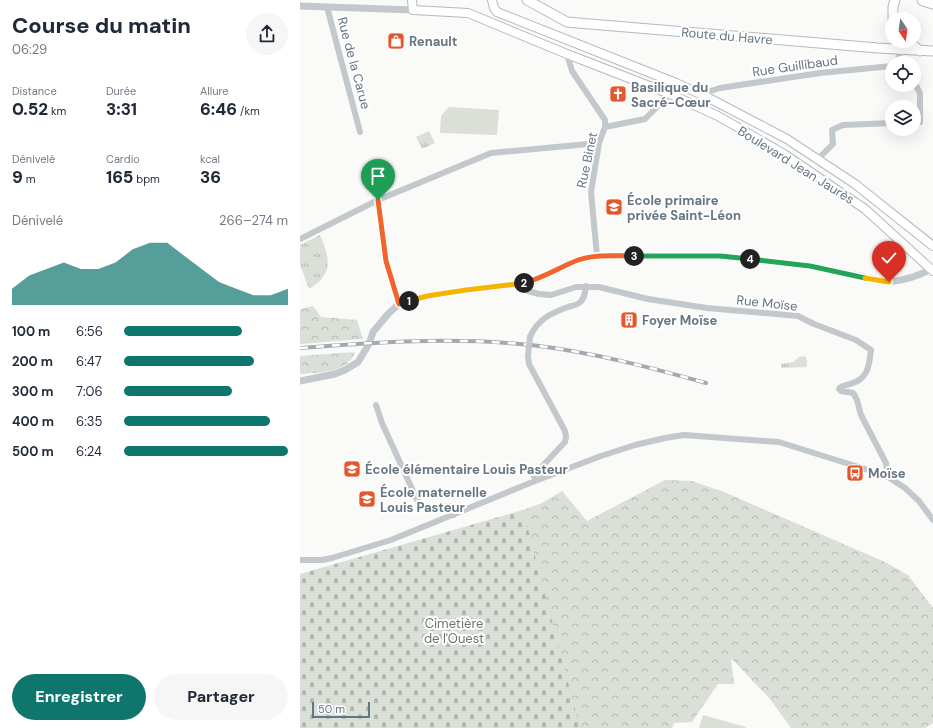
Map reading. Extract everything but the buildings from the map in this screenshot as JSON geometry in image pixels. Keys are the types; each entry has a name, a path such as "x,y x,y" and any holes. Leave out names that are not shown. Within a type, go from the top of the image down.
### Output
{"highway":[{"path":"923,0 933,3"}],"main road":[{"path":"412,0 413,10"},
{"name":"Boulevard Jean Jaurès","path":"492,0 494,8 497,12 676,83 701,94 787,139 855,184 933,246"},
{"name":"Route du Havre","path":"527,0 564,20 571,22 901,50 933,51"},
{"path":"893,12 895,0"},
{"name":"Boulevard Jean Jaurès","path":"413,10 464,12 670,94 718,116 784,154 865,209 932,269"},
{"path":"916,48 920,51"}],"street":[{"path":"300,6 326,4 413,10"},
{"name":"Rue de la Carue","path":"326,4 360,132"},
{"path":"900,56 901,50"},
{"name":"Rue Binet","path":"568,54 572,71 605,120 605,127 599,144 591,192 597,256"},
{"name":"Rue Guillibaud","path":"701,94 720,88 820,73 885,67"},
{"path":"605,127 645,119 670,94 676,83"},
{"path":"818,159 833,144 832,130 843,125 885,123"},
{"path":"300,239 378,200 491,153 599,144"},
{"path":"371,165 379,194 378,200 386,261 399,304"},
{"path":"300,381 335,374 358,362 369,344 372,332 399,304 427,296 533,281 579,260 597,256 727,257 810,266 889,282 912,278 932,269"},
{"name":"Rue Moïse","path":"518,284 528,291 551,295 576,287 599,287 648,299 707,308 798,316 814,324 856,340 871,350 868,370 858,381 839,389 841,391 853,393 858,398 861,415 886,463 888,477"},
{"path":"535,481 534,475 565,442 566,437 565,431 528,364 530,337 532,331 542,319 579,303 585,295 586,286"},
{"path":"376,405 382,423 418,502 423,507 431,508 442,505 451,506 454,515"},
{"path":"300,560 322,560 332,558 391,540 535,481 601,456 635,445 684,435 779,442 842,461 888,477 905,488 919,501 933,520"}],"green space":[{"path":"449,107 499,110 497,135 440,133 441,116"},
{"path":"429,131 435,143 422,149 416,137"},
{"path":"320,235 328,258 328,265 323,277 309,289 300,265 300,245"},
{"path":"313,306 321,317 357,320 363,339 300,344 300,309"},
{"path":"355,352 346,364 339,368 324,372 300,374 300,356"},
{"path":"799,357 806,357 806,367 781,368 781,364 793,362"},
{"path":"665,480 692,481 724,492 885,562 908,575 933,608 933,723 925,728 791,728 770,699 731,658 734,684 718,684 692,722 674,723 672,728 541,728 523,510 542,503 562,491 587,521"},
{"name":"Cimetière de l'Ouest","path":"523,510 580,728 300,728 300,574"},
{"path":"703,715 746,727 699,728"}],"railway":[{"path":"300,348 416,341 473,341 531,345 620,361 706,383"}],"place":[{"name":"Renault","path":"396,41"},
{"name":"Basilique du Sacré-Cœur","path":"618,94"},
{"name":"École primaire privée Saint-Léon","path":"614,207"},
{"name":"Foyer Moïse","path":"629,320"},
{"name":"École élémentaire Louis Pasteur","path":"352,469"},
{"name":"Moïse","path":"855,473"},
{"name":"École maternelle Louis Pasteur","path":"367,499"}],"route":[{"path":"378,200 386,261 399,304 427,296 533,281 579,260 597,256 720,256 810,266 889,282"}]}
